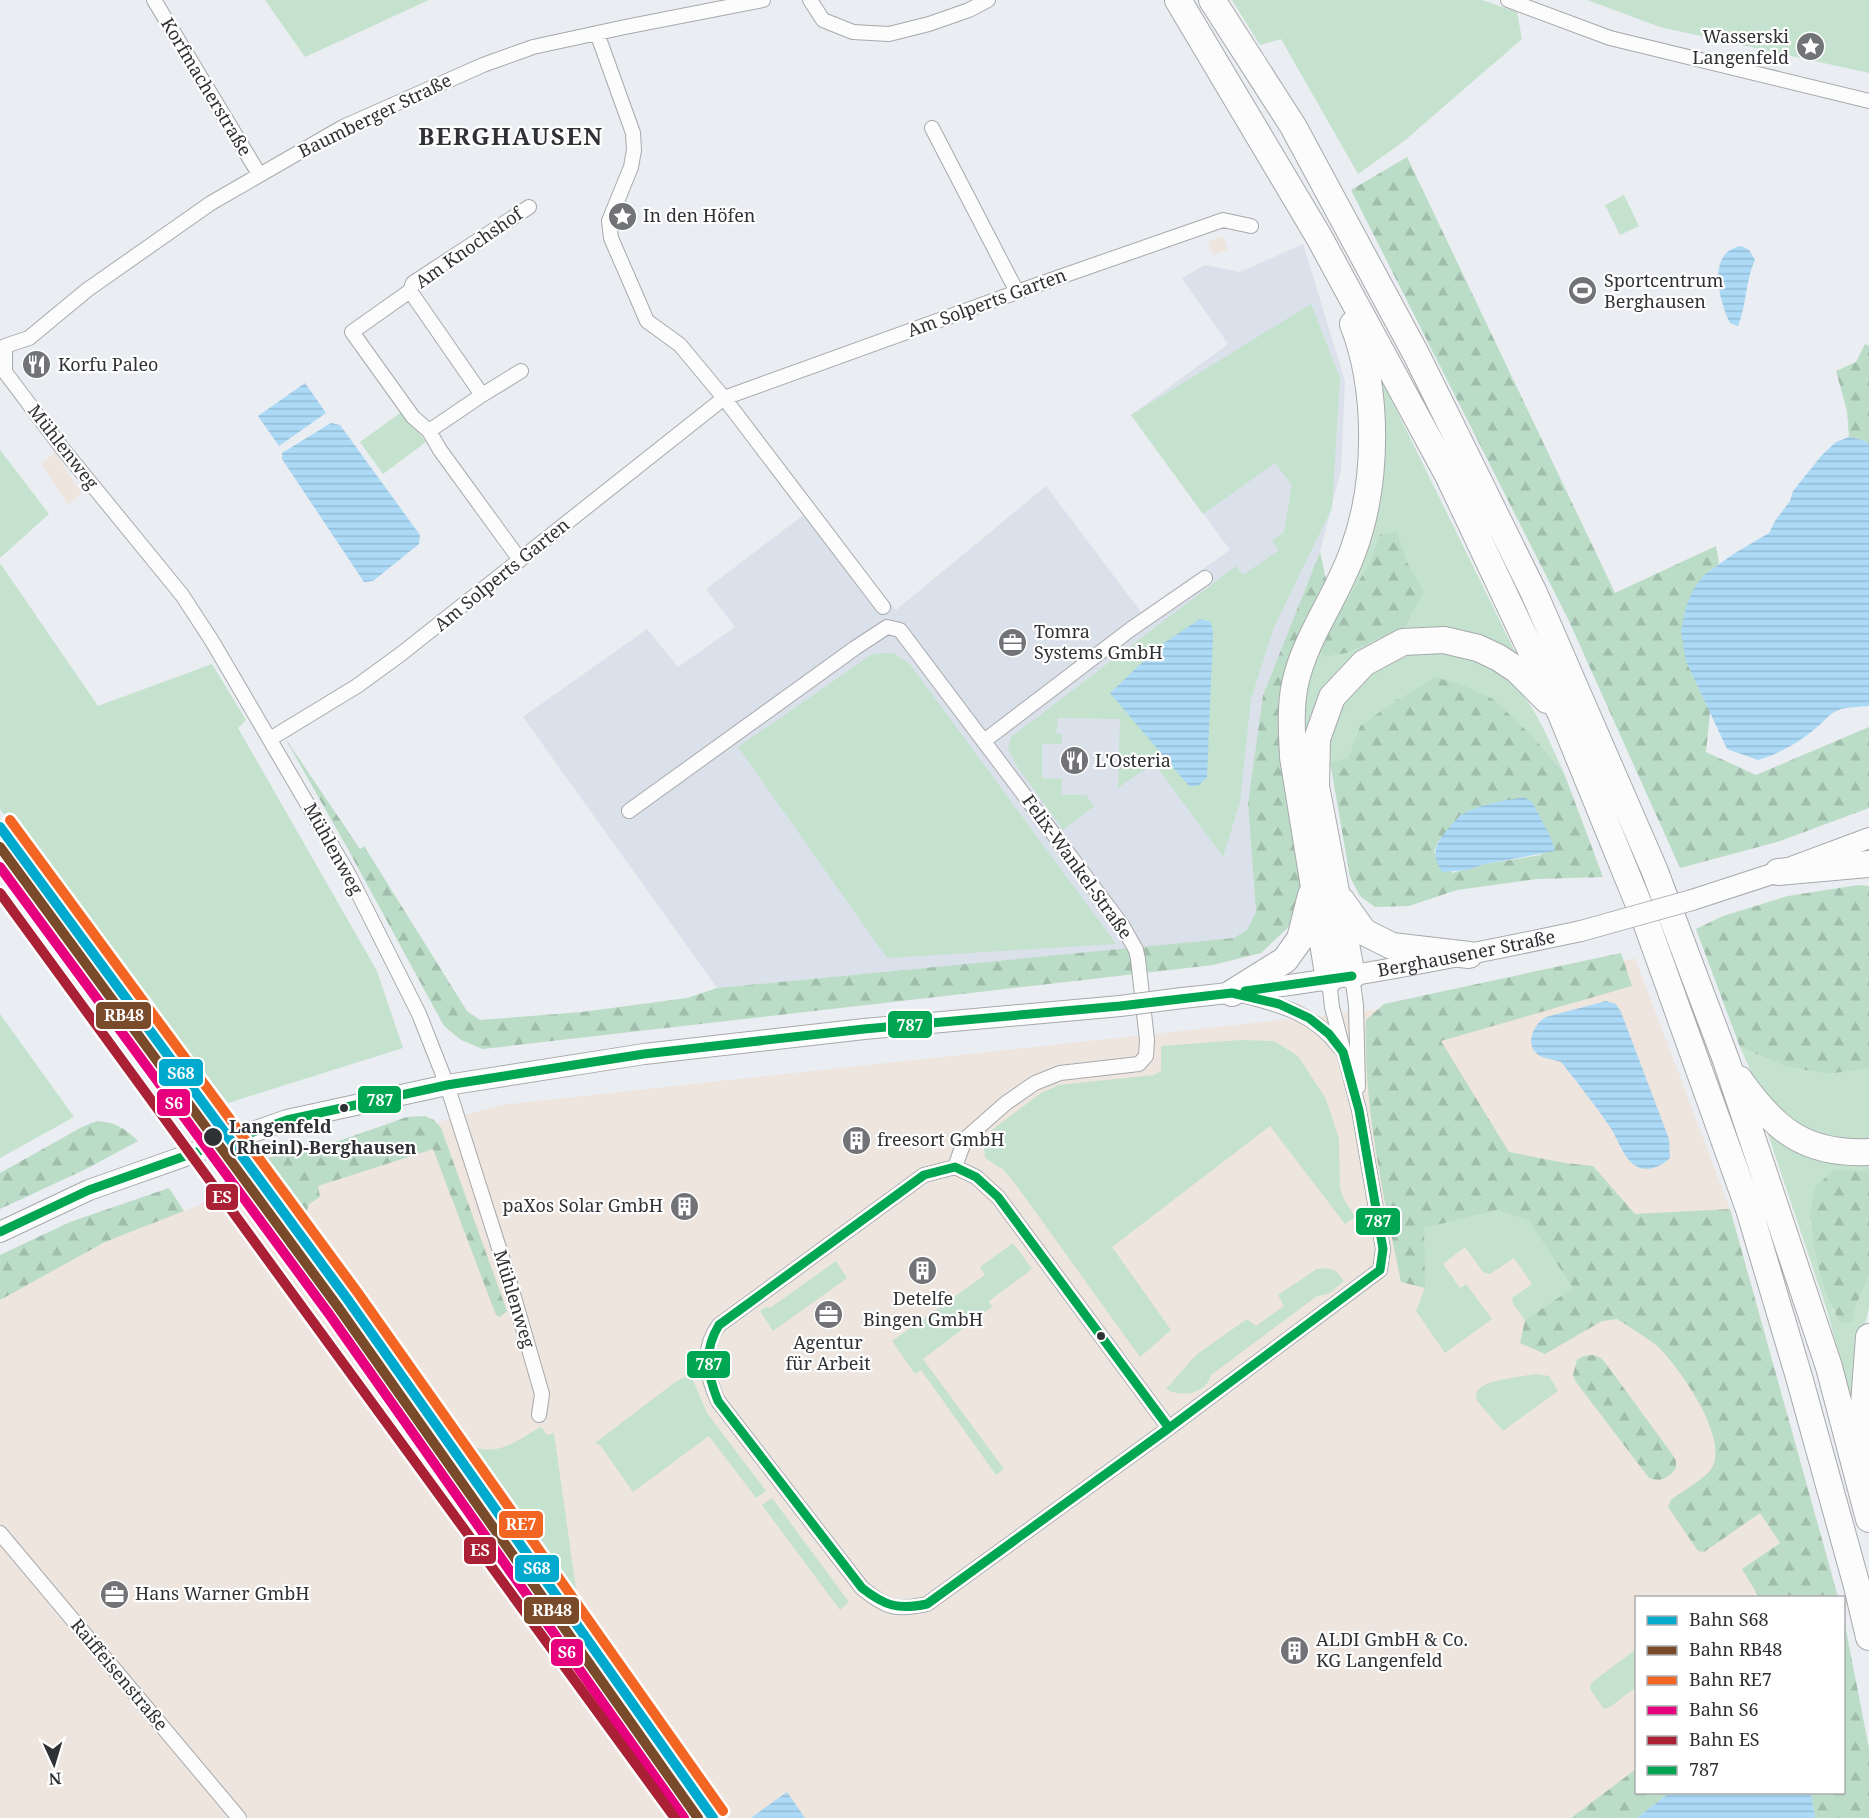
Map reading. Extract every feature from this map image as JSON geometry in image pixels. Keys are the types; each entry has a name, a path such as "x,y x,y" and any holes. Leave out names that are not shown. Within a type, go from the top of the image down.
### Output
{"highway":[{"path":"1178,0 1318,237 1448,475 1561,714 1646,922 1749,1209 1799,1377 1869,1637"},
{"path":"1212,0 1293,126 1416,354 1534,593 1654,868 1726,1060 1829,1367 1869,1519"},
{"path":"1318,237 1361,344 1370,407 1372,443 1367,501 1354,550 1336,593 1304,655 1295,685 1291,721 1293,757 1325,888 1340,978"},
{"path":"1232,993 1285,960 1300,939 1325,888 1316,786 1317,740 1332,697 1365,663 1403,642 1444,640 1478,648 1517,670 1561,714"},
{"path":"1778,872 1869,864"},
{"path":"1325,888 1364,932 1382,942 1392,946 1469,955"},
{"path":"1726,1060 1769,1118 1786,1132 1816,1147 1846,1153 1869,1152"},
{"path":"1869,1337 1863,1417 1869,1465"}],"main road":[{"name":"Berghausener Straße","path":"0,1232 88,1190 287,1120 447,1085 644,1054 864,1029 1120,1006 1340,978 1469,955 1581,931 1727,889 1869,838"}],"street":[{"name":"Korfmacherstraße","path":"154,0 259,174"},
{"name":"Baumberger Straße","path":"2,344 28,338 87,290 210,203 343,128 483,65 533,47 763,0"},
{"path":"810,0 823,20 853,32 889,34 929,24 969,10 988,0"},
{"path":"1508,0 1610,38 1869,101"},
{"path":"597,33 633,133 634,150 631,167 609,221 610,238 647,321 680,345 724,398 883,607"},
{"path":"932,128 1017,292"},
{"name":"Am Knochshof","path":"520,560 440,450 429,431 413,417 352,332 410,291 413,283 529,207"},
{"name":"Am Solperts Garten","path":"270,739 366,680 476,597 724,398 1223,220 1251,226"},
{"name":"Am Knochshof","path":"410,291 482,395"},
{"name":"Mühlenweg","path":"2,344 5,372 62,448 182,595 213,641 349,875 419,1014 447,1085 507,1273 542,1394 539,1415"},
{"path":"429,431 521,371"},
{"path":"984,741 1131,629 1205,578"},
{"name":"Felix-Wankel-Straße","path":"629,811 888,627 900,630 1106,902 1131,939 1138,959 1147,1040 1146,1056 1139,1064 1060,1073 1035,1083 1006,1103 964,1139 955,1167"},
{"path":"1169,1428 998,1197 976,1177 955,1167 924,1175 719,1325 713,1333 706,1358 708,1381 718,1401 862,1588 879,1603 905,1609 927,1604 1169,1428 1380,1270 1383,1249 1359,1110 1332,1007 1340,978"},
{"path":"1340,978 1356,1005 1359,1110"},
{"path":"1232,993 1279,1004 1309,1018 1329,1034 1343,1052"},
{"name":"Raiffeisenstraße","path":"0,1533 239,1818"}],"shaded area":[{"path":"1223,236 1228,249 1213,255 1208,241"},
{"path":"1303,244 1345,381 1341,470 1320,552 1263,695 1248,803 1256,912 1247,930 1235,938 717,988 523,717 647,629 678,667 735,627 706,589 813,508 896,610 1046,486 1141,612 1230,550 1131,415 1228,344 1182,278 1205,265 1240,272"},
{"path":"55,453 82,494 68,504 41,463"},
{"path":"1635,958 1730,1209 1838,1596 1635,1596 1635,1770 1571,1818 0,1818 0,1300 105,1242 335,1151 501,1105 1465,1000"}],"green space":[{"path":"265,0 429,0 305,57"},
{"path":"1232,0 1482,0 1517,12 1522,39 1404,141 1358,174 1281,39 1260,45"},
{"name":"Wasserski Langenfeld","path":"1587,0 1869,0 1869,73 1660,27"},
{"path":"1407,157 1615,593 1716,546 1719,564 1704,575 1686,661 1710,712 1706,752 1756,775 1869,727 1869,808 1777,842 1680,868 1569,621 1351,190"},
{"path":"1624,195 1639,226 1620,235 1605,205"},
{"path":"1311,304 1340,378 1332,508 1274,627 1251,699 1240,802 1223,857 1154,763 1118,788 1120,719 1058,718 1056,733 1062,734 1062,744 1042,744 1042,778 1062,779 1061,795 1086,795 1094,806 1063,830 1014,762 1008,747 1011,737 1236,566 1243,575 1279,550 1272,541 1284,532 1292,485 1275,463 1203,514 1131,415"},
{"path":"1865,344 1869,346 1869,444 1849,437 1847,411 1836,371 1856,362"},
{"path":"1365,346 1521,664 1460,635 1349,669 1308,794 1300,693 1360,546","holes":["1397,531 1407,562 1424,592 1404,628 1347,653 1326,657 1319,648 1369,564 1380,534"]},
{"path":"403,411 426,442 383,474 360,442"},
{"path":"0,450 49,514 0,558"},
{"path":"1397,531 1407,562 1424,592 1404,628 1347,653 1326,657 1318,648 1369,564 1380,534"},
{"path":"1320,552 1328,589 1299,649 1304,872 1297,919 1261,953 1213,965 483,1049 461,1040 444,1026 285,738 360,849 364,846 467,1011 480,1020 582,1012 687,998 717,988 1234,938 1247,930 1256,912 1248,803 1263,695"},
{"path":"0,563 98,706 212,664 246,720 238,728 377,971 403,1048 228,1103 0,809"},
{"path":"1451,649 1481,659 1511,681 1532,708 1564,773 1533,737 1435,677 1360,726 1348,759 1330,762 1331,730 1342,705 1372,673 1413,653"},
{"path":"893,653 909,663 1116,944 887,958 738,747 871,655"},
{"path":"1435,677 1462,685 1493,699 1533,737 1564,773 1603,877 1537,879 1457,890 1409,906 1375,907 1360,896 1350,877 1330,762 1348,758 1360,726","holes":["1461,815 1540,820 1550,836 1541,855 1485,864 1452,873 1434,852 1438,842"]},
{"path":"1858,885 1869,886 1869,1069 1826,1074 1785,1066 1740,1047 1696,929 1723,916 1788,896"},
{"path":"1621,953 1632,986 1441,1041 1509,1152 1593,1166 1635,1214 1730,1209 1838,1596 1758,1596 1742,1569 1780,1543 1760,1513 1704,1552 1698,1551 1668,1507 1671,1500 1709,1472 1715,1456 1714,1440 1700,1404 1677,1369 1656,1345 1617,1319 1602,1321 1545,1354 1520,1343 1525,1320 1573,1288 1529,1221 1497,1210 1424,1228 1425,1288 1401,1282 1376,1152 1368,1086 1366,1020 1384,1004"},
{"path":"0,1014 74,1117 0,1158"},
{"path":"1241,1040 1274,1041 1298,1056 1326,1099 1339,1139 1340,1189 1355,1217 1345,1224 1270,1126 1112,1247 1171,1330 1140,1357 1019,1189 1004,1170 985,1158 984,1146 988,1133 1041,1093 1059,1085 1154,1075 1161,1071 1161,1046"},
{"path":"1740,1047 1785,1066 1826,1074 1869,1069 1869,1146 1842,1145 1779,1116 1756,1083"},
{"path":"425,1116 434,1120 441,1128 507,1311 500,1317 496,1315 433,1149 318,1186 320,1197 309,1204 303,1224 274,1187 259,1160 339,1141 407,1117"},
{"path":"97,1121 120,1127 138,1141 86,1169 0,1209 0,1173"},
{"path":"1765,1125 1869,1161 1869,1171 1861,1172 1810,1222 1823,1281 1834,1313 1853,1321 1857,1303 1869,1275 1869,1308 1863,1333 1855,1416 1827,1310"},
{"path":"1834,1170 1869,1171 1869,1275 1857,1303 1853,1321 1841,1323 1821,1275 1811,1220 1815,1187"},
{"path":"169,1188 184,1211 105,1242 0,1300 0,1255 70,1222"},
{"path":"1497,1210 1529,1221 1574,1288 1525,1320 1513,1304 1512,1298 1532,1284 1514,1258 1490,1274 1483,1272 1465,1247 1443,1264 1460,1288 1466,1284 1492,1319 1445,1353 1416,1311 1425,1288 1423,1228"},
{"path":"1013,1243 1032,1269 989,1301 992,1307 923,1359 1004,1469 996,1475 921,1370 915,1374 892,1341 985,1275 980,1267"},
{"path":"836,1261 847,1278 773,1331 760,1311 766,1307 770,1308"},
{"path":"1327,1268 1336,1271 1344,1281 1328,1294 1317,1296 1211,1375 1199,1390 1186,1394 1166,1389 1196,1355 1247,1319 1256,1326 1284,1306 1278,1295 1317,1269"},
{"path":"1593,1355 1601,1358 1607,1365 1672,1454 1676,1461 1676,1468 1667,1477 1657,1480 1649,1478 1576,1382 1573,1375 1577,1360"},
{"path":"1536,1374 1549,1376 1558,1391 1503,1431 1477,1401 1477,1391 1490,1383"},
{"path":"684,1377 692,1378 707,1413 766,1491 756,1498 709,1436 633,1492 600,1445 595,1443"},
{"path":"541,1427 547,1435 554,1433 578,1603 464,1448 468,1445 479,1449 498,1449"},
{"path":"772,1498 849,1602 840,1610 762,1505"},
{"path":"1845,1625 1869,1748 1869,1818 1815,1818 1811,1794 1845,1794"},
{"path":"1635,1650 1635,1688 1610,1707 1604,1709 1590,1689 1591,1683"},
{"path":"1635,1770 1635,1794 1668,1794 1637,1818 1571,1818"}],"water":[{"path":"1741,246 1749,250 1755,260 1749,276 1738,326 1730,323 1726,314 1719,291 1718,278 1723,257 1730,250"},
{"path":"305,383 326,413 279,446 258,416"},
{"path":"331,423 340,425 420,535 419,544 373,581 364,582 282,459 282,453"},
{"path":"1849,437 1869,444 1869,706 1844,708 1837,711 1795,743 1758,760 1727,749 1686,661 1681,631 1686,607 1693,590 1704,575 1769,533 1790,501 1793,491 1822,455 1836,442"},
{"path":"1200,619 1211,622 1213,635 1207,777 1198,786 1189,786 1110,693 1161,645"},
{"path":"1523,797 1532,802 1550,836 1555,851 1485,864 1467,870 1442,872 1437,862 1436,848 1440,839 1458,818 1482,806"},
{"path":"1606,1001 1616,1004 1621,1012 1669,1139 1670,1158 1654,1168 1640,1168 1631,1163 1604,1119 1561,1062 1536,1053 1531,1042 1537,1025 1546,1017"},
{"path":"787,1792 805,1818 752,1817"},
{"path":"1668,1794 1811,1794 1815,1818 1637,1818"}],"rail line":[{"name":"RE7","path":"10,820 358,1293 723,1811"},
{"name":"S68","path":"0,827 348,1300 713,1818"},
{"name":"RB48","path":"0,847 338,1307 698,1818"},
{"name":"S6","path":"0,867 329,1314 684,1818"},
{"name":"ES","path":"0,893 675,1818"}],"transit line":[{"name":"787","path":"1245,991 1352,976"},
{"name":"787","path":"0,1232 89,1190 287,1120 447,1085 644,1054 864,1029 1120,1006 1232,993 1279,1004 1309,1018 1329,1034 1343,1052 1359,1110 1383,1249 1380,1270 1169,1428"},
{"name":"787","path":"955,1167 976,1177 998,1197 1169,1428 927,1604 908,1607 892,1605 862,1588 718,1401 709,1372 709,1353 719,1325 924,1175 955,1167"}],"place":[{"name":"Wasserski Langenfeld","path":"1810,47"},
{"name":"In den Höfen","path":"622,216"},
{"name":"Sportcentrum Berghausen","path":"1583,291"},
{"name":"Korfu Paleo","path":"37,365"},
{"name":"Tomra Systems GmbH","path":"1013,642"},
{"name":"L'Osteria","path":"1074,761"},
{"name":"Langenfeld (Rheinl)-Berghausen","path":"213,1137"},
{"name":"freesort GmbH","path":"856,1140"},
{"name":"paXos Solar GmbH","path":"684,1206"},
{"name":"Detelfe Bingen GmbH","path":"923,1270"},
{"name":"Agentur für Arbeit","path":"828,1314"},
{"name":"Hans Warner GmbH","path":"114,1594"},
{"name":"ALDI GmbH & Co. KG Langenfeld","path":"1295,1650"}],"district":[{"name":"BERGHAUSEN","path":"511,137"}]}
